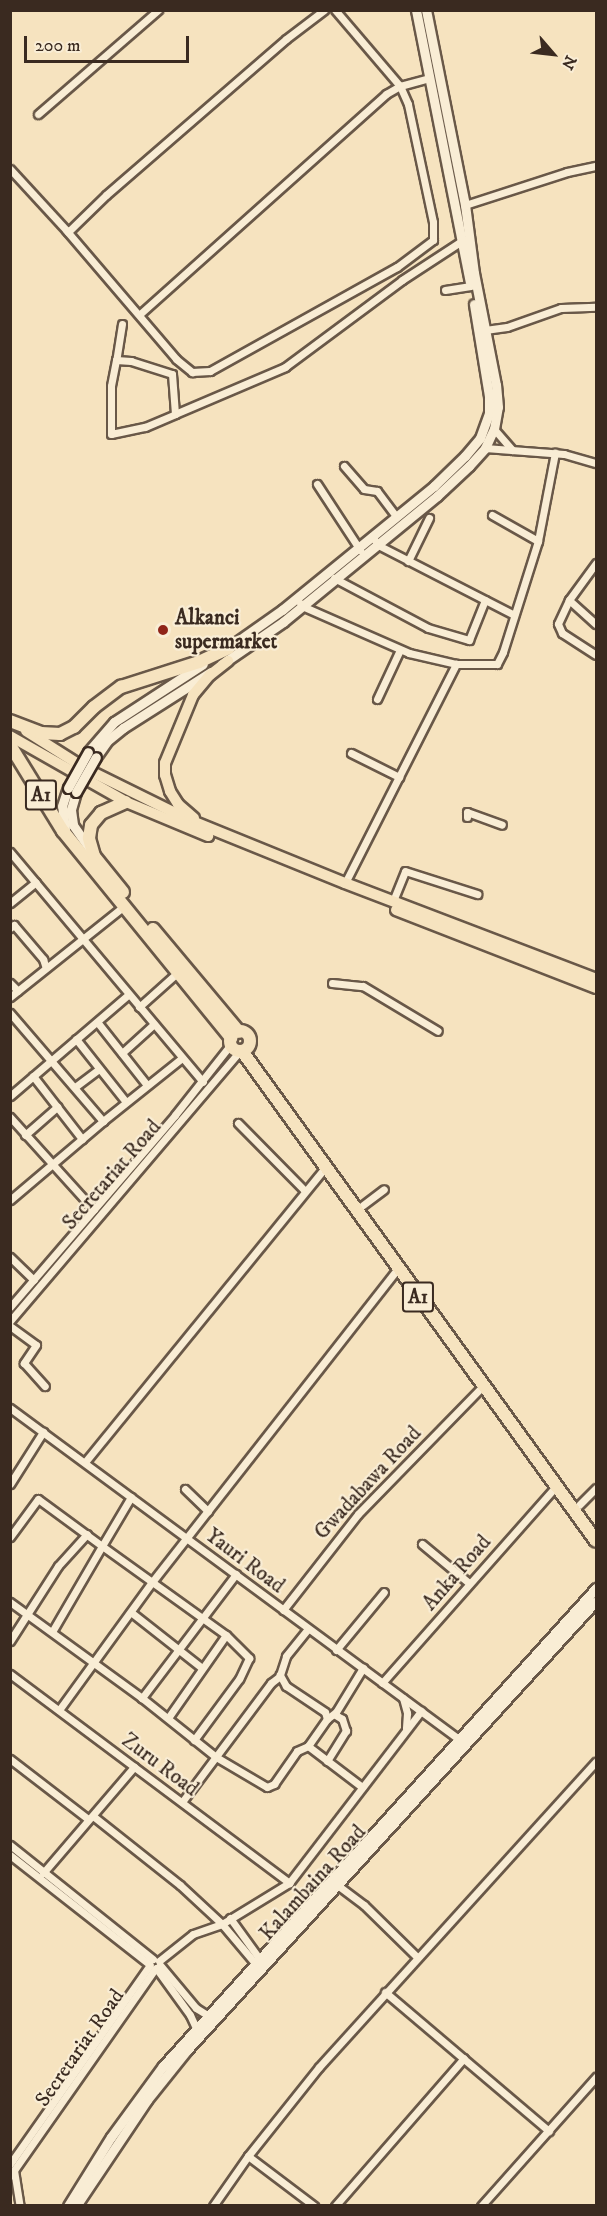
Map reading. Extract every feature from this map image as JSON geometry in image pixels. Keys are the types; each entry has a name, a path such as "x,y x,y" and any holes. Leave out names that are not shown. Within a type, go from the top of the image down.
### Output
{"highway":[{"path":"10,722 41,733 60,734 74,727 94,706 121,687 229,654"},
{"name":"A1","path":"10,745 54,819 239,1044 398,1268 597,1540"},
{"path":"94,856 90,844 91,825 101,813 126,802"},
{"name":"A1","path":"94,856 363,1205 488,1383 597,1526"}],"main road":[{"path":"215,831 178,804 167,783 165,763 193,695 229,654"},
{"path":"10,722 116,785 215,831 597,979"},
{"path":"10,736 126,802 597,988"}],"street":[{"path":"38,114 158,10"},
{"path":"68,232 106,195 261,61 324,10"},
{"path":"10,169 186,368 198,373 210,371 397,267 429,244 434,237 433,222 408,104 400,86 335,10"},
{"path":"375,541 396,516 465,456 480,438 487,421 488,384 417,10"},
{"path":"72,843 62,815 72,790 114,722 229,654 299,602 361,551 456,479 485,448 494,429 497,398 474,273 465,206 426,10"},
{"path":"140,314 386,94 400,86 429,78"},
{"path":"465,206 567,172 597,166"},
{"path":"122,324 111,386 111,434 145,427 285,367 402,280 460,242"},
{"path":"446,290 471,286"},
{"path":"485,330 507,327 561,308 597,307"},
{"path":"116,360 172,374 175,414"},
{"path":"494,429 512,450"},
{"path":"485,448 555,453 597,463"},
{"path":"299,602 400,650 456,664 497,664 501,660 538,541 555,453"},
{"path":"344,465 364,489 377,491 396,516"},
{"path":"317,484 361,551"},
{"path":"492,515 538,541"},
{"path":"408,561 429,518"},
{"path":"375,541 408,561 514,615"},
{"path":"597,563 568,600 559,620 560,630 597,655"},
{"path":"332,575 428,628 469,640 485,600"},
{"path":"568,600 597,624"},
{"path":"377,699 400,650"},
{"path":"345,883 456,664"},
{"path":"351,753 399,777"},
{"path":"72,790 73,825 94,856"},
{"path":"467,817 467,812 502,825"},
{"path":"10,852 203,1082"},
{"path":"393,901 405,871 477,894"},
{"path":"10,903 36,882"},
{"path":"10,997 124,906"},
{"path":"10,927 14,925 21,932 43,959 46,968"},
{"path":"139,1007 178,972"},
{"path":"10,983 18,991"},
{"path":"332,983 363,986 438,1031"},
{"path":"10,1096 128,995"},
{"path":"10,1013 53,1060 103,1121"},
{"path":"98,1023 147,1084"},
{"path":"122,1053 154,1024"},
{"path":"76,1039 126,1102"},
{"name":"Secretariat Road","path":"10,1307 203,1082 239,1044"},
{"name":"Secretariat Road","path":"10,1321 239,1044"},
{"path":"10,1200 147,1084 182,1058"},
{"path":"75,1087 99,1069"},
{"path":"33,1077 82,1138"},
{"path":"25,1135 57,1107"},
{"path":"10,1117 94,1210"},
{"path":"238,1123 305,1191"},
{"path":"85,1462 326,1167"},
{"path":"363,1205 384,1189"},
{"path":"10,1257 34,1280"},
{"path":"59,1710 132,1613 152,1582 398,1268"},
{"path":"10,1326 36,1345 24,1364 45,1386"},
{"name":"Gwadabawa Road","path":"283,1610 357,1514 484,1385"},
{"name":"Yauri Road","path":"10,1408 460,1740"},
{"path":"10,1484 43,1432"},
{"name":"Anka Road","path":"382,1683 557,1485"},
{"path":"579,1504 597,1488"},
{"path":"185,1490 208,1510"},
{"path":"52,1632 131,1497"},
{"path":"10,1537 38,1499 226,1635 247,1655 249,1662 194,1740"},
{"path":"10,1641 29,1616 58,1566 87,1534"},
{"path":"422,1544 469,1583"},
{"path":"142,1698 236,1574"},
{"path":"68,2205 111,2137 163,2066 597,1588"},
{"path":"336,1650 384,1592"},
{"name":"Kalambaina Road","path":"76,2205 166,2075 336,1884 597,1601"},
{"path":"10,1602 142,1698 216,1757 264,1786 271,1787 297,1750 308,1746 327,1719 334,1714 363,1668"},
{"path":"132,1613 202,1668"},
{"path":"182,1802 271,1683 280,1676 286,1656 308,1629"},
{"path":"168,1718 226,1635"},
{"name":"Zuru Road","path":"10,1674 289,1883"},
{"path":"280,1676 285,1686 325,1712 327,1719"},
{"path":"403,1698 407,1713 406,1731"},
{"path":"289,1883 421,1712"},
{"path":"327,1761 346,1731 342,1719 334,1714"},
{"path":"308,1746 362,1787"},
{"path":"10,1759 180,1885 257,1960"},
{"path":"213,2205 248,2156 319,2067 597,1762"},
{"path":"42,1874 134,1767"},
{"path":"10,1845 42,1874 155,1964 196,2008 207,2015"},
{"path":"10,1855 42,1874"},
{"name":"Secretariat Road","path":"12,2169 155,1964 193,1934 222,1924 289,1883"},
{"path":"336,1884 364,1905 417,1957"},
{"path":"230,1918 257,1960"},
{"path":"155,1964 190,2015 196,2028"},
{"path":"385,1992 549,2131"},
{"path":"334,2205 464,2058"},
{"path":"481,2205 597,2077"},
{"path":"248,2156 314,2205"},
{"path":"12,2169 20,2205"}],"place":[{"name":"Alkanci supermarket","path":"163,630"}]}
